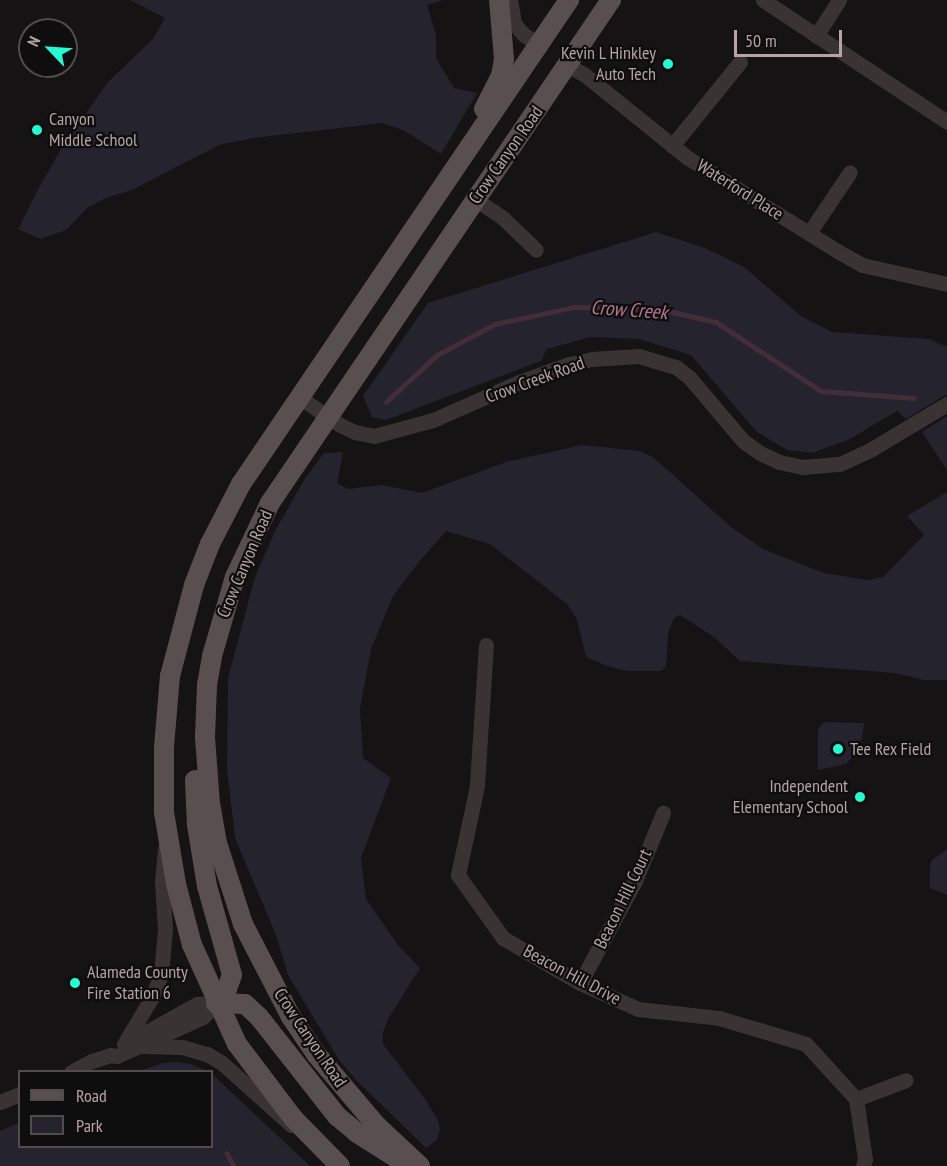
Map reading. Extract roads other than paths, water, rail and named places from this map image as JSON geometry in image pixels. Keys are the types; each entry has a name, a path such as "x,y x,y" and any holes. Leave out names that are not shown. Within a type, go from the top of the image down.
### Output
{"main road":[{"path":"464,156 475,126 501,76 504,59 499,0"},
{"name":"Crow Canyon Road","path":"340,1166 324,1152 264,1083 237,1044 216,1003 183,914 166,835 163,784 165,707 180,632 194,585 210,544 241,484 569,0"},
{"name":"Crow Canyon Road","path":"420,1166 376,1125 316,1054 291,1017 243,924 217,843 210,804 205,736 207,685 212,656 236,577 270,503 611,0"},
{"path":"540,46 567,65"},
{"path":"205,736 195,770 197,825 207,886 231,975 227,989 216,1003"},
{"path":"216,1003 245,1004 259,1017 337,1116 357,1133 409,1166"}],"street":[{"path":"510,0 514,23 523,34 540,46"},
{"path":"763,0 947,122"},
{"path":"816,36 839,0"},
{"path":"672,146 740,62"},
{"name":"Waterford Place","path":"567,65 585,75 672,146 862,265 947,284"},
{"path":"809,233 850,172"},
{"path":"475,199 502,217 536,250"},
{"name":"Crow Creek Road","path":"299,398 355,432 374,436 433,420 519,382 569,364 592,359 639,356 676,367 689,377 743,441 760,453 779,462 822,467 840,464 870,450 947,404"},
{"name":"Beacon Hill Drive","path":"486,645 477,786 458,874 503,938 579,983 638,1009 719,1018 806,1044 856,1099"},
{"name":"Beacon Hill Court","path":"579,983 635,881 663,813"},
{"path":"124,1044 152,997 161,975 165,929 162,882 166,835"},
{"path":"73,1070 110,1055 124,1044 197,1004 216,1003"},
{"path":"110,1055 117,1056 142,1046 203,1017 216,1003"},
{"path":"142,1046 182,1047 207,1054 222,1063 324,1152"},
{"path":"863,1166 865,1159 856,1099 906,1080"},
{"path":"0,1101 18,1095"}],"waterway":[{"name":"Crow Creek","path":"386,402 437,355 495,324 574,307 660,309 716,322 821,391 914,398"},
{"name":"Crow Creek","path":"227,1153 234,1166"}],"place":[{"name":"Kevin L Hinkley Auto Tech","path":"668,64"},
{"name":"Canyon Middle School","path":"37,130"},
{"name":"Tee Rex Field","path":"838,749"},
{"name":"Independent Elementary School","path":"860,797"},
{"name":"Alameda County Fire Station 6","path":"75,983"}]}
